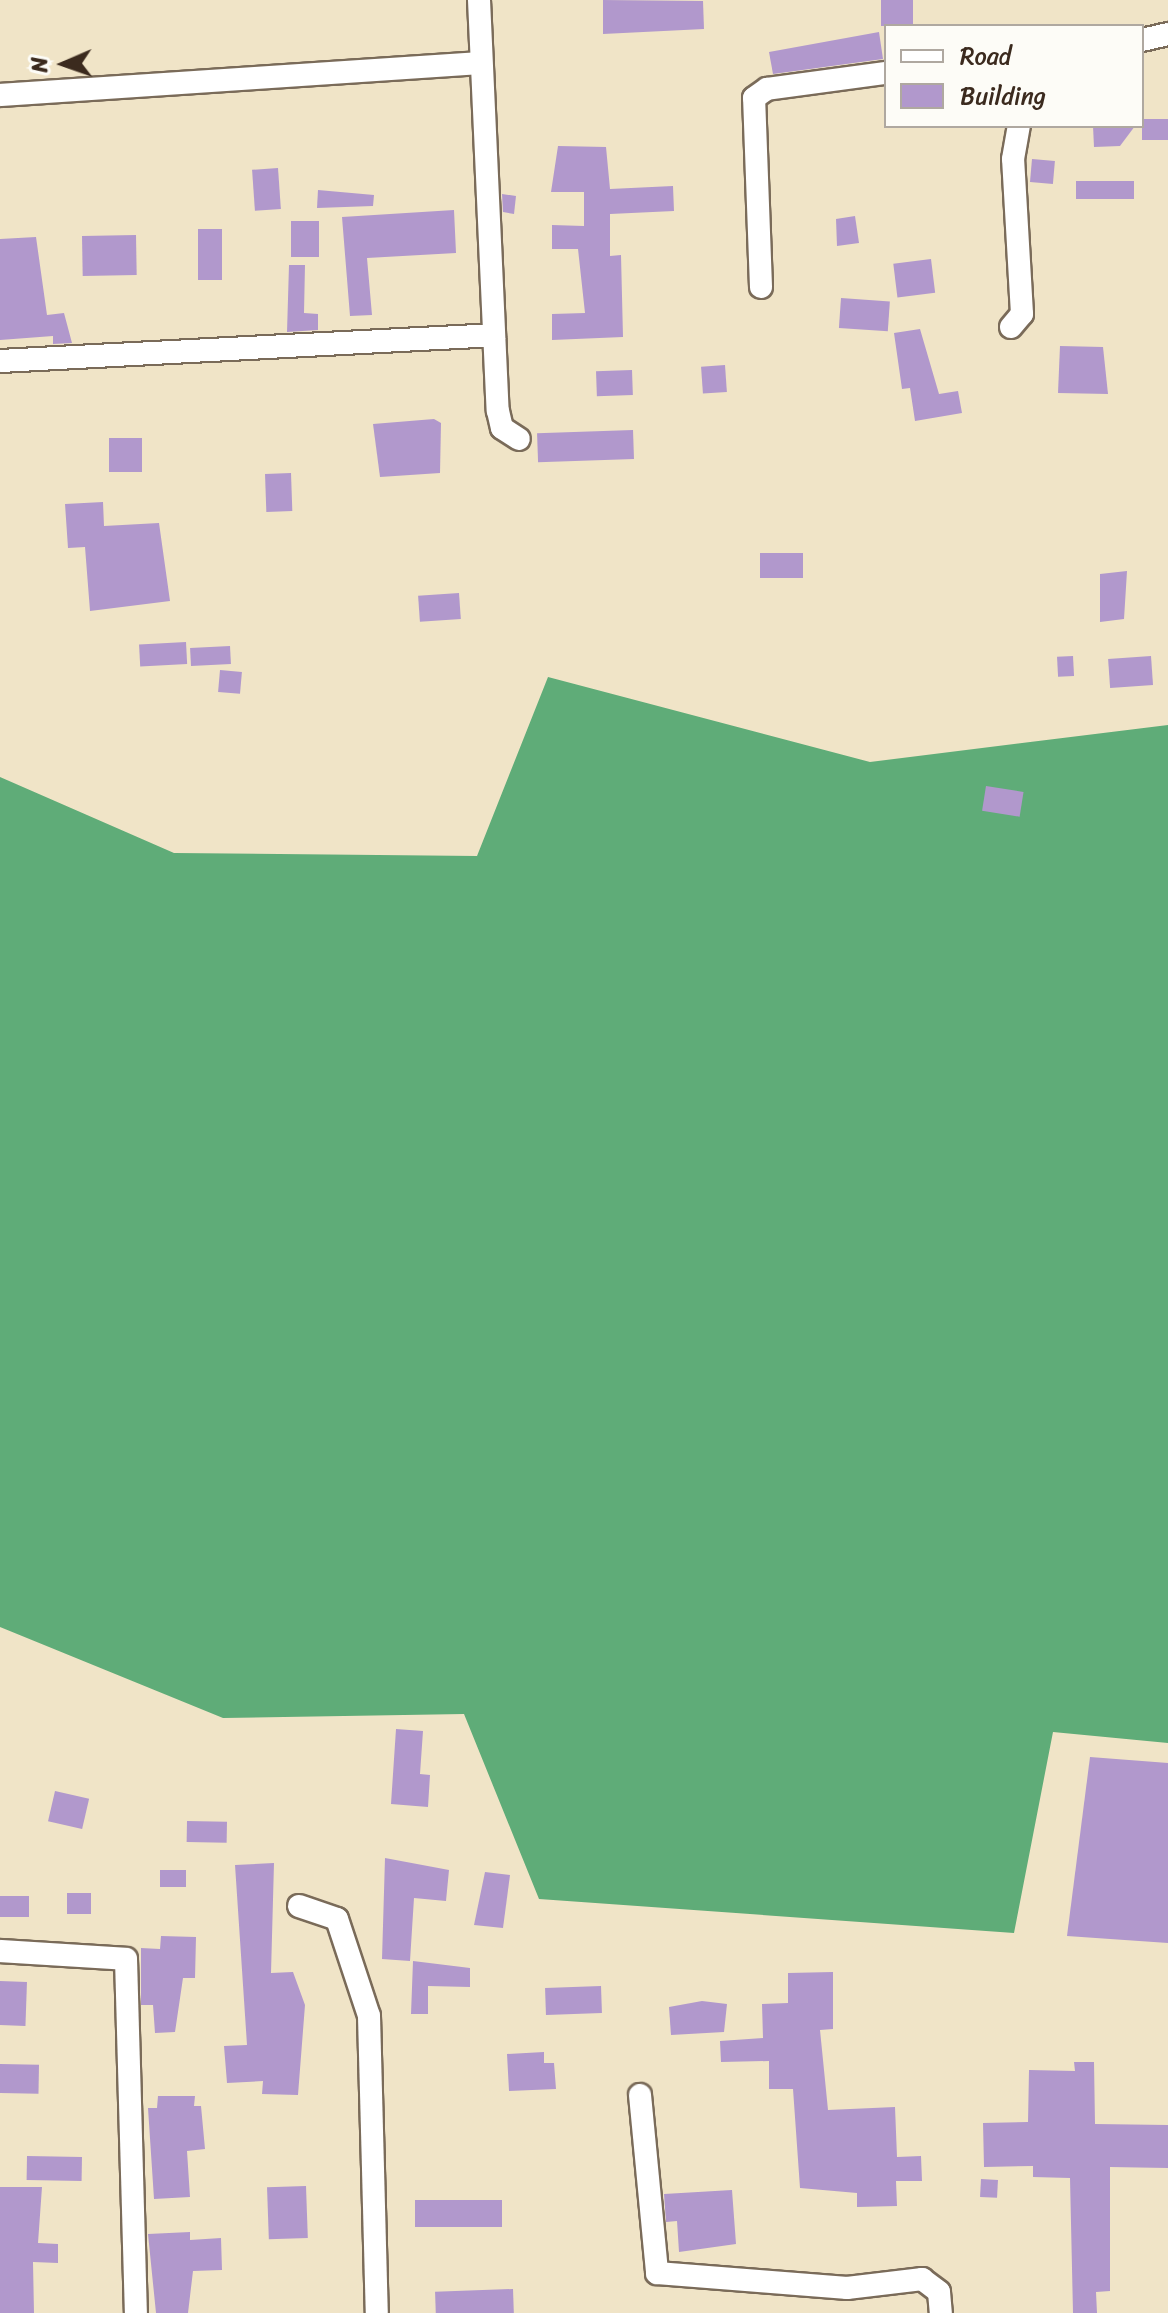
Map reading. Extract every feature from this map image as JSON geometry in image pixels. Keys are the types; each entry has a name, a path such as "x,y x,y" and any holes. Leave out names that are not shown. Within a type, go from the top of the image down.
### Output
{"street":[{"path":"479,0 494,335 502,428 519,439"},
{"path":"1144,40 1168,34"},
{"path":"0,95 481,63"},
{"path":"761,287 754,98 767,89 884,73"},
{"path":"1011,327 1022,314 1013,159 1019,128"},
{"path":"0,361 494,335"},
{"path":"299,1906 337,1919 369,2016 377,2313"},
{"path":"0,1951 126,1959 136,2313"},
{"path":"640,2095 657,2273 847,2288 922,2279 939,2292 941,2313"}],"green space":[{"path":"548,677 870,762 1168,725 1168,1743 1053,1732 1014,1933 539,1899 464,1714 223,1718 0,1627 0,777 174,853 477,856"}],"building":[{"path":"603,0 703,1 704,29 603,34"},
{"path":"881,0 913,0 913,24 881,26"},
{"path":"879,32 883,59 773,74 769,52"},
{"path":"1144,119 1168,119 1168,140 1142,140"},
{"path":"1093,128 1134,128 1120,146 1094,147"},
{"path":"558,146 606,147 610,189 673,186 674,211 610,214 610,256 621,255 623,337 552,340 552,314 585,313 578,249 552,249 552,225 584,226 584,192 551,192"},
{"path":"1032,159 1055,161 1053,184 1030,182"},
{"path":"278,168 281,209 255,211 252,170"},
{"path":"1076,181 1134,181 1134,199 1076,199"},
{"path":"318,190 374,195 373,206 317,208"},
{"path":"502,194 516,196 514,214 503,212"},
{"path":"454,210 456,253 367,258 372,315 350,316 342,217"},
{"path":"855,216 859,243 837,246 836,219"},
{"path":"291,221 319,221 319,257 291,257"},
{"path":"198,229 222,229 222,280 198,280"},
{"path":"136,235 137,275 83,276 82,236"},
{"path":"36,237 47,315 64,313 72,343 53,344 53,336 0,340 0,239"},
{"path":"931,259 935,293 897,297 893,264"},
{"path":"289,265 305,265 304,313 318,314 318,330 287,332"},
{"path":"841,298 890,301 888,331 839,328"},
{"path":"920,329 939,394 958,391 962,413 915,421 910,388 902,389 894,333"},
{"path":"1060,346 1103,347 1108,394 1058,393"},
{"path":"725,365 727,392 703,394 701,367"},
{"path":"632,370 633,395 597,396 596,371"},
{"path":"434,419 441,423 440,473 380,477 373,424"},
{"path":"633,430 634,459 538,462 537,433"},
{"path":"109,438 142,438 142,472 109,472"},
{"path":"291,473 292,511 266,512 265,474"},
{"path":"103,502 104,526 159,523 170,601 90,611 85,547 68,548 65,504"},
{"path":"760,553 803,553 803,578 760,578"},
{"path":"1127,571 1124,619 1100,622 1100,574"},
{"path":"459,593 461,619 420,622 418,596"},
{"path":"186,642 187,664 140,666 139,644"},
{"path":"230,646 231,664 191,666 190,648"},
{"path":"1073,656 1074,676 1058,677 1057,657"},
{"path":"1151,656 1153,685 1110,688 1108,659"},
{"path":"220,670 242,672 240,694 218,692"},
{"path":"986,786 1024,792 1020,817 982,811"},
{"path":"396,1729 423,1731 420,1774 430,1775 428,1807 391,1804"},
{"path":"1090,1757 1168,1763 1168,1943 1067,1936"},
{"path":"55,1791 89,1799 82,1829 48,1821"},
{"path":"187,1821 227,1822 227,1843 187,1842"},
{"path":"385,1858 449,1870 446,1901 414,1898 410,1961 382,1959"},
{"path":"274,1863 271,1973 293,1972 305,2005 298,2095 262,2094 263,2081 227,2083 224,2046 247,2045 235,1865"},
{"path":"160,1870 186,1870 186,1887 160,1887"},
{"path":"485,1872 510,1875 503,1928 474,1925"},
{"path":"67,1893 91,1893 91,1914 67,1914"},
{"path":"0,1896 29,1896 29,1917 0,1917"},
{"path":"161,1936 196,1937 195,1978 183,1978 175,2032 155,2033 153,2005 141,2005 141,1948 160,1949"},
{"path":"413,1961 470,1968 470,1987 428,1986 428,2014 411,2014"},
{"path":"833,1972 833,2029 820,2030 828,2110 895,2107 897,2157 921,2156 922,2181 896,2181 897,2206 857,2207 857,2193 800,2188 793,2089 769,2089 769,2061 721,2062 720,2041 763,2038 762,2004 788,2003 788,1973"},
{"path":"0,1981 27,1982 25,2026 0,2025"},
{"path":"601,1986 602,2013 546,2015 545,1988"},
{"path":"702,2001 727,2004 724,2032 671,2035 669,2007"},
{"path":"544,2052 544,2063 554,2063 556,2089 509,2091 507,2054"},
{"path":"1074,2062 1094,2062 1095,2124 1168,2125 1168,2168 1110,2167 1110,2291 1096,2292 1097,2313 1073,2313 1070,2178 1033,2177 1033,2166 984,2167 983,2123 1028,2122 1029,2070 1075,2071"},
{"path":"0,2064 39,2065 38,2094 0,2093"},
{"path":"158,2096 195,2096 194,2106 201,2106 205,2149 187,2151 190,2197 154,2199 148,2108 157,2108"},
{"path":"27,2156 82,2157 82,2181 27,2180"},
{"path":"981,2179 998,2180 997,2198 980,2197"},
{"path":"306,2186 308,2238 269,2239 267,2187"},
{"path":"0,2187 42,2187 38,2243 58,2244 58,2263 33,2262 34,2313 0,2313"},
{"path":"732,2190 736,2244 679,2252 677,2221 666,2222 664,2194"},
{"path":"415,2200 502,2200 502,2227 415,2227"},
{"path":"190,2232 190,2240 221,2238 222,2270 193,2271 188,2313 156,2313 148,2234"},
{"path":"513,2289 514,2313 436,2313 435,2292"}]}
